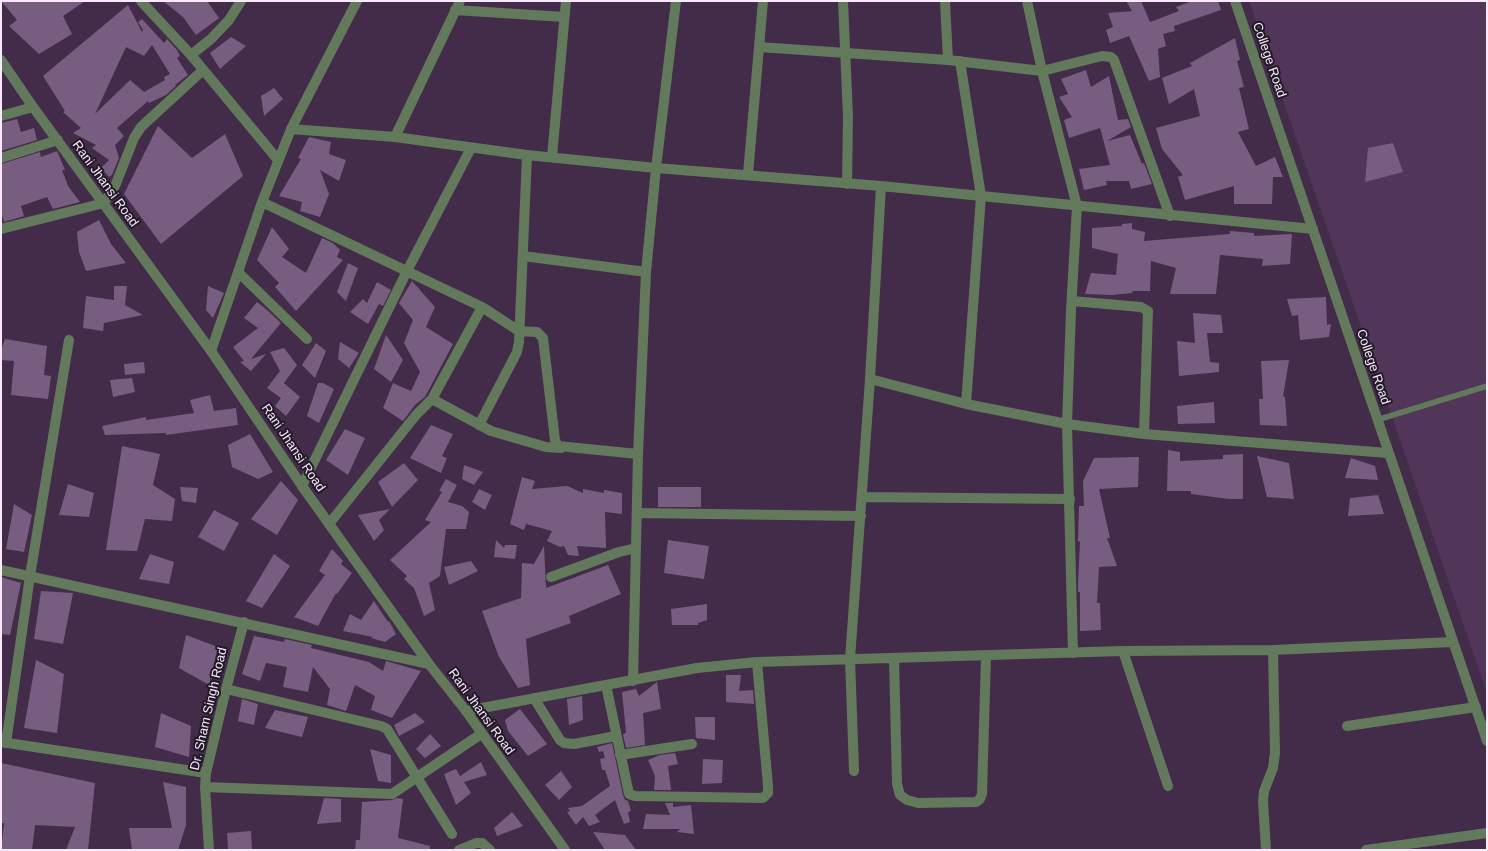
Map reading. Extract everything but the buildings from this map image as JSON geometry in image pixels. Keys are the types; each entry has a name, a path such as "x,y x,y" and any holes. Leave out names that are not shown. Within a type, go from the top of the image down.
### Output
{"street":[{"path":"141,1 191,55 278,160"},
{"path":"191,55 211,39 229,20 241,1"},
{"path":"210,351 262,202 291,129 357,1"},
{"path":"552,157 566,1"},
{"path":"633,681 638,513 638,454 646,272 656,168 676,1"},
{"path":"748,174 763,1"},
{"path":"843,1 846,52 847,184"},
{"path":"945,1 948,60"},
{"path":"1027,1 1042,71 1077,206 1067,424 1073,653"},
{"name":"College Road","path":"1235,1 1487,741"},
{"path":"395,137 457,5 564,17"},
{"path":"759,47 960,61 1042,71 1102,56 1111,57 1114,60 1170,216"},
{"name":"Rani Jhansi Road","path":"1,60 33,107 210,351 329,524 429,664 466,711 565,850"},
{"path":"960,61 981,196 966,404"},
{"path":"1,229 104,203 115,186 134,138 141,127 203,70"},
{"path":"1,116 33,107"},
{"path":"291,129 395,137 527,155 656,168 748,174 881,186 1170,216 1313,229"},
{"path":"1,158 58,140"},
{"path":"302,486 407,271 471,148"},
{"path":"479,425 517,352 527,155"},
{"path":"854,771 850,659 870,379 881,186"},
{"path":"262,202 482,307 519,331 537,332 543,338 555,440 561,448"},
{"path":"523,256 646,272"},
{"path":"238,272 307,339"},
{"path":"1072,301 1141,307 1148,311 1144,434"},
{"path":"329,524 416,415 432,399 482,307"},
{"path":"69,340 3,742 206,773"},
{"path":"870,379 966,404 1067,424 1144,434 1388,453"},
{"path":"432,399 496,433 546,447 638,454"},
{"path":"862,497 1070,499"},
{"path":"638,513 861,516"},
{"path":"551,577 618,552 636,548"},
{"path":"1,570 244,622 429,664"},
{"name":"Dr. Sham Singh Road","path":"208,850 205,787 206,773 244,622"},
{"path":"466,711 697,668 757,662 1123,651 1274,650 1453,642"},
{"path":"1266,850 1263,801 1264,791 1273,768 1275,753 1274,650"},
{"path":"1123,651 1168,786"},
{"path":"894,659 897,784 900,795 907,800 918,803 976,802 980,799 982,794 986,656"},
{"path":"606,685 627,788 630,794 635,796 763,798 768,793 768,786 757,662"},
{"path":"226,689 381,726 392,735 452,834"},
{"path":"534,698 560,740 564,743 574,744 616,736"},
{"path":"1347,726 1476,708"},
{"path":"205,787 386,795 398,791 481,734"},
{"path":"620,755 692,744"},
{"path":"1366,850 1487,833"},
{"path":"459,850 476,843 482,843 490,850"}],"lane":[{"path":"1377,420 1487,386"}],"shaded area":[{"path":"1249,1 1487,1 1487,693 1401,443"}]}
